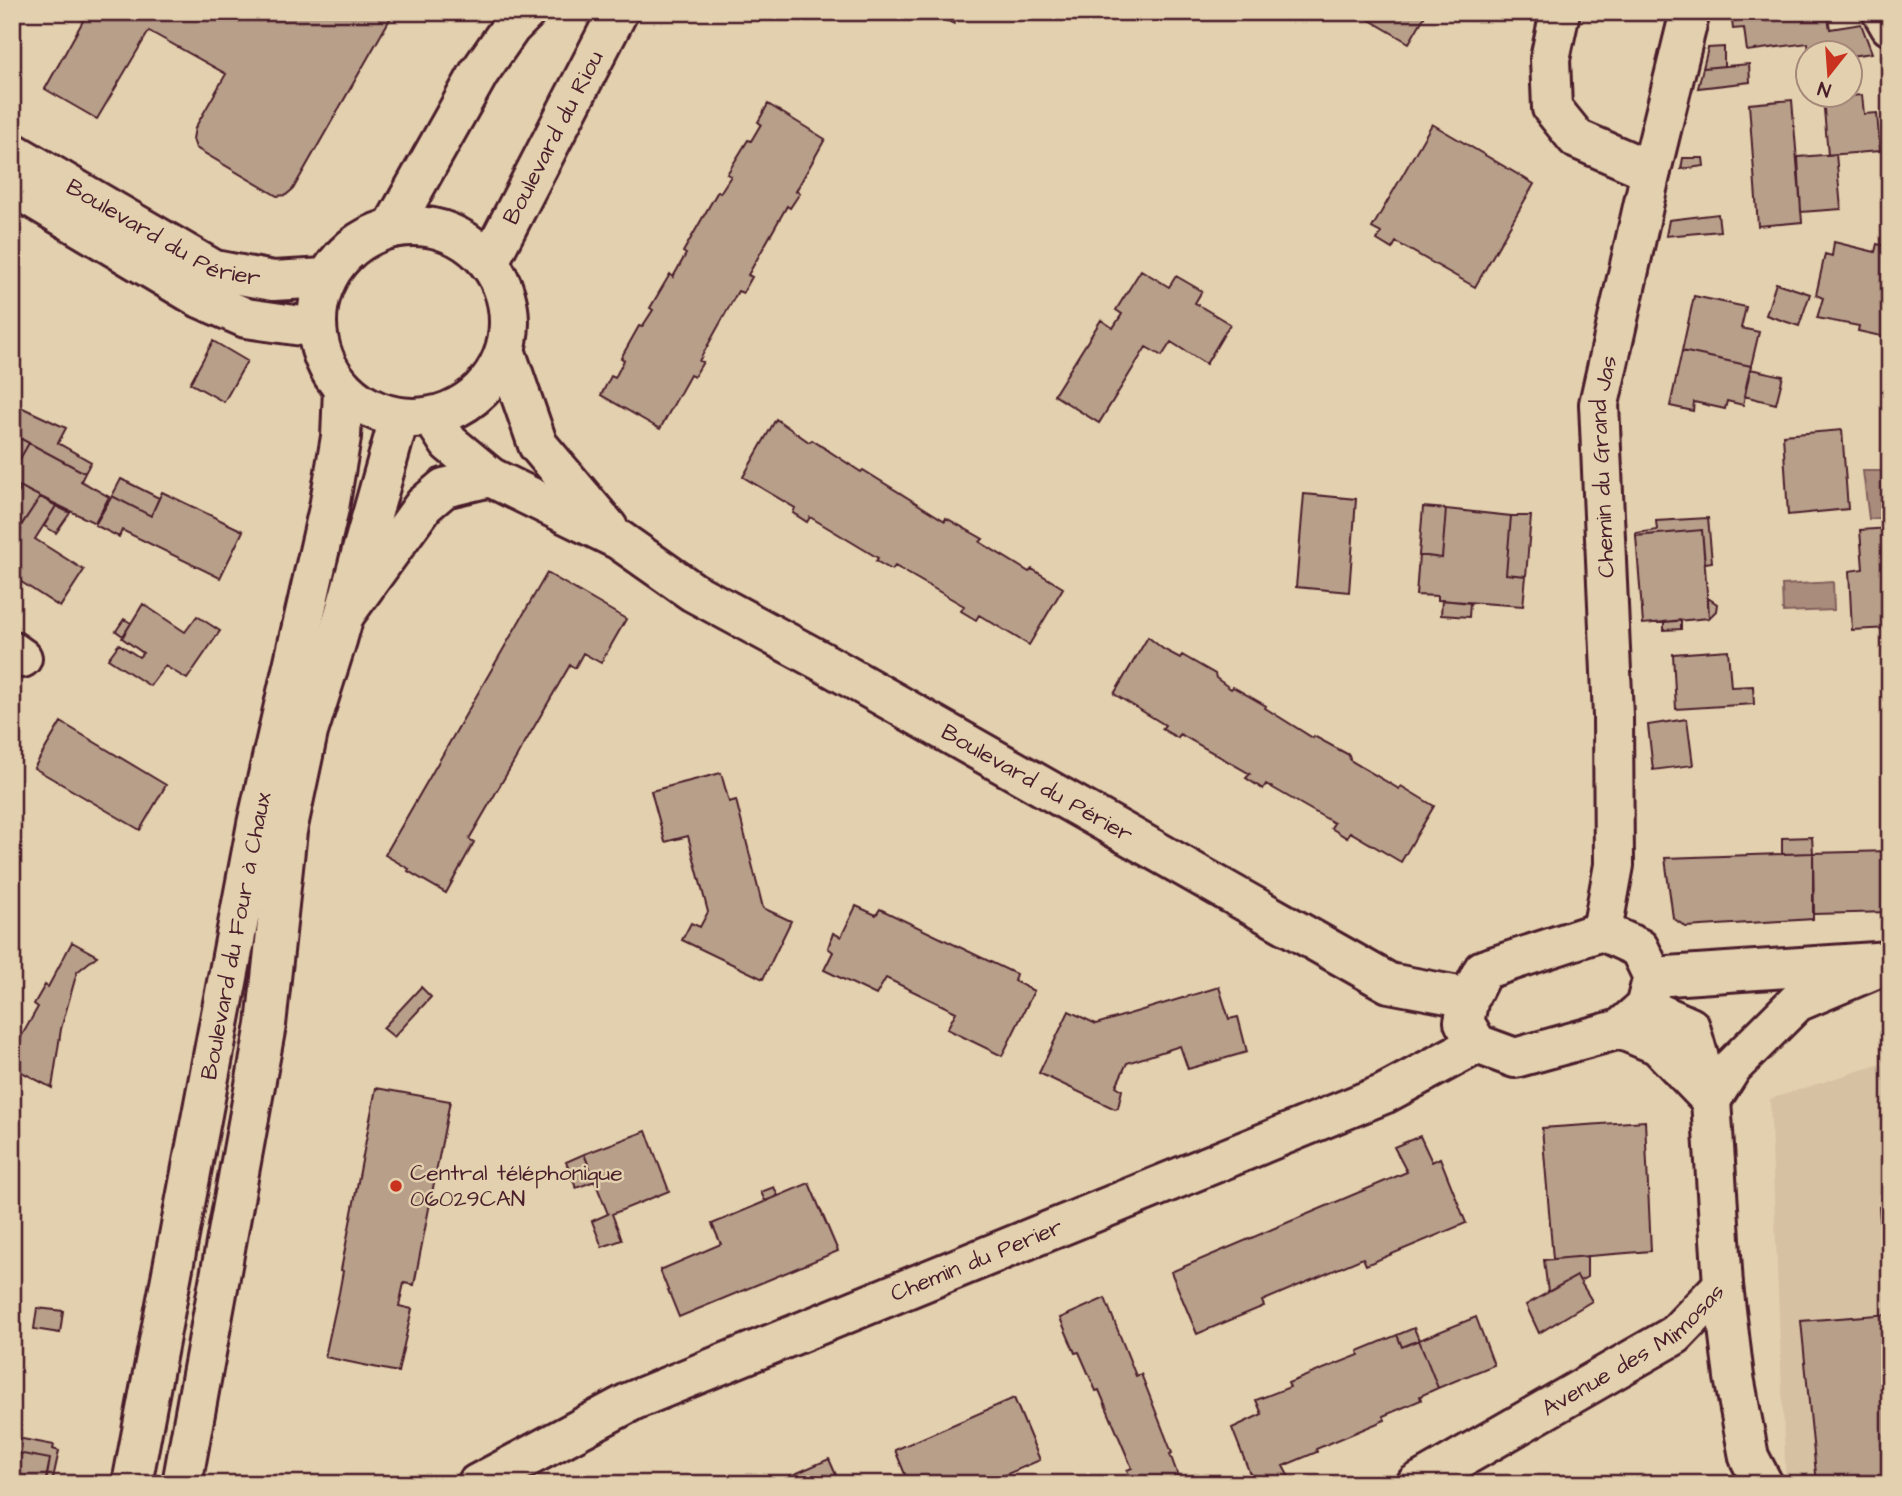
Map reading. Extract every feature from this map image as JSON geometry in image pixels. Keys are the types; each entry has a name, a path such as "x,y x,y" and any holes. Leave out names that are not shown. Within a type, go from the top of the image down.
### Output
{"street":[{"path":"392,228 479,73 511,27 526,12"},
{"name":"Boulevard du Riou","path":"489,262 618,12"},
{"path":"1560,12 1550,59 1552,108 1577,139 1651,171"},
{"name":"Chemin du Grand Jas","path":"1602,932 1614,865 1614,770 1599,404 1690,12"},
{"path":"1882,12 1890,26"},
{"name":"Boulevard du Périer","path":"12,152 214,270 273,281 326,278"},
{"name":"Boulevard du Périer","path":"12,186 200,298 246,318 316,328"},
{"path":"416,418 457,409 478,395 494,376 506,353 510,321 505,290 489,262 469,244 446,231 419,225 392,228 364,239 340,258 326,278 318,303 316,328 320,350 329,371 343,389 362,405 416,418 490,477 619,540"},
{"path":"506,353 538,445 619,540"},
{"name":"Boulevard du Four à Chaux","path":"132,1484 257,824 329,508 341,437 343,389"},
{"name":"Boulevard du Four à Chaux","path":"182,1484 266,1026 287,831 308,732 344,616 416,418"},
{"path":"344,616 424,505 444,488 490,477"},
{"name":"Boulevard du Périer","path":"619,540 693,592 821,661 1389,983 1469,998"},
{"path":"1890,962 1639,1004 1515,1058 1477,1044 1464,1022 1469,998 1483,970 1602,932 1640,948 1639,1004 1658,1045 1711,1100 1732,1067 1797,1002 1890,962"},
{"name":"Chemin du Perier","path":"477,1484 632,1401 1384,1094 1477,1044"},
{"name":"Avenue des Mimosas","path":"1416,1484 1675,1335 1723,1285 1711,1100"},
{"path":"1723,1285 1734,1377 1749,1457 1763,1484"}],"shaded area":[{"path":"1863,471 1889,471 1890,517 1869,519"},
{"path":"1833,582 1834,610 1783,612 1782,585"},
{"path":"1890,1061 1890,1484 1786,1484 1770,1099"}],"building":[{"path":"88,12 247,12 257,18 260,12 394,12 293,189 286,195 277,196 196,148 193,139 195,128 226,74 149,31 97,119 45,89"},
{"path":"931,12 961,12 954,24"},
{"path":"1356,12 1427,12 1409,43"},
{"path":"1731,12 1827,12 1830,29 1861,24 1872,53 1864,54 1864,38 1794,38 1794,45 1747,51 1744,28 1733,29"},
{"path":"1724,47 1724,66 1703,68 1708,48"},
{"path":"1749,64 1750,82 1698,88 1703,68"},
{"path":"1792,100 1802,222 1758,226 1749,104"},
{"path":"768,104 825,139 796,191 800,193 790,208 787,206 748,275 752,277 743,293 738,291 699,361 703,362 694,377 690,375 660,429 601,395 611,376 615,378 624,360 621,358 639,326 642,327 653,310 650,308 670,274 673,277 686,254 683,252 718,191 720,193 731,176 727,174 761,124 758,122"},
{"path":"1824,108 1863,108 1864,114 1877,113 1880,151 1828,155"},
{"path":"1432,124 1534,184 1475,287 1396,242 1392,249 1377,240 1381,233 1372,228"},
{"path":"1836,154 1841,209 1801,212 1798,157"},
{"path":"1683,158 1703,158 1704,166 1681,169"},
{"path":"1718,214 1720,231 1666,236 1669,220"},
{"path":"1834,242 1875,252 1877,244 1890,247 1890,338 1858,331 1859,326 1817,318 1823,298 1816,295 1825,254 1832,256"},
{"path":"1141,270 1169,287 1176,276 1202,291 1195,303 1230,324 1206,364 1171,342 1162,356 1146,347 1099,423 1054,395 1101,320 1113,328 1122,314 1116,310"},
{"path":"1776,283 1810,294 1799,326 1766,315"},
{"path":"1694,296 1746,307 1741,328 1759,332 1751,366 1682,351"},
{"path":"213,341 247,361 224,402 190,383"},
{"path":"1682,351 1751,366 1743,405 1727,401 1725,409 1694,402 1693,411 1670,406"},
{"path":"1750,369 1783,376 1776,404 1744,396"},
{"path":"12,403 66,428 58,443 91,462 85,473 12,434"},
{"path":"776,419 809,442 812,440 945,521 946,518 983,539 980,542 1029,572 1032,569 1063,588 1029,645 979,615 976,620 961,611 964,606 895,566 892,570 876,561 878,558 810,517 807,522 793,513 795,508 743,477"},
{"path":"1842,430 1848,509 1788,515 1783,435"},
{"path":"12,434 29,443 12,473"},
{"path":"29,443 85,473 81,481 109,497 95,523 12,483 12,473"},
{"path":"121,479 159,498 151,516 112,496"},
{"path":"22,487 40,497 12,539 12,503"},
{"path":"162,492 243,531 220,578 122,530 119,537 95,525 112,496 151,516"},
{"path":"1304,494 1356,499 1349,592 1296,587"},
{"path":"40,497 56,506 35,539 84,570 60,607 12,576 12,544"},
{"path":"56,506 70,513 56,533 44,526"},
{"path":"1423,507 1446,509 1442,558 1419,555"},
{"path":"1446,509 1511,516 1506,574 1526,576 1523,606 1438,600 1438,596 1416,595 1419,555 1442,558"},
{"path":"1511,516 1531,516 1526,576 1506,574"},
{"path":"1708,518 1712,562 1705,563 1702,530 1636,536 1636,533 1657,530 1656,521"},
{"path":"1890,528 1890,628 1852,630 1849,571 1863,569 1860,530"},
{"path":"1702,530 1709,618 1643,624 1636,536"},
{"path":"547,573 626,619 601,663 583,653 575,668 570,665 469,839 474,842 446,893 385,855"},
{"path":"1708,598 1717,604 1716,611 1709,618"},
{"path":"1442,600 1470,603 1469,617 1441,615"},
{"path":"143,604 185,632 197,616 220,631 187,679 165,666 150,686 108,659 119,644 139,657 143,653 122,638"},
{"path":"124,619 131,623 123,636 116,631"},
{"path":"1681,620 1681,629 1664,630 1664,622"},
{"path":"1148,637 1163,649 1180,658 1182,655 1215,674 1216,678 1231,689 1233,687 1266,706 1265,708 1313,738 1314,736 1349,755 1350,760 1399,789 1401,786 1434,806 1401,862 1350,832 1347,838 1331,828 1334,823 1266,784 1263,789 1246,778 1250,774 1180,734 1178,738 1162,729 1165,725 1114,694"},
{"path":"1728,650 1731,687 1753,686 1754,704 1676,709 1673,654"},
{"path":"1687,719 1693,765 1653,770 1648,725"},
{"path":"61,722 166,785 140,830 34,768"},
{"path":"12,735 20,740 12,752"},
{"path":"721,773 729,802 736,800 763,908 791,921 763,979 682,940 691,923 700,927 708,912 688,836 665,842 651,791"},
{"path":"1812,837 1813,853 1782,854 1782,838"},
{"path":"1890,851 1890,912 1814,914 1813,853"},
{"path":"1813,853 1813,919 1686,927 1673,918 1665,858"},
{"path":"856,906 876,915 880,909 1016,974 1014,981 1034,991 1002,1056 947,1029 956,1012 886,978 876,995 824,970 833,952 828,948 833,933 841,937"},
{"path":"72,942 97,956 77,972 61,1029 52,1088 12,1067 12,1053 38,1007 34,1004 45,985 48,987"},
{"path":"421,987 431,997 394,1037 383,1028"},
{"path":"1219,987 1229,1019 1238,1017 1247,1052 1188,1069 1180,1046 1127,1063 1116,1086 1122,1090 1118,1108 1115,1109 1039,1073 1069,1011 1096,1024"},
{"name":"Central téléphonique 06029CAN","path":"376,1088 450,1101 414,1285 404,1283 399,1306 412,1309 398,1372 325,1357"},
{"path":"1645,1121 1651,1251 1553,1259 1542,1128"},
{"path":"12,1127 21,1131 13,1149 12,1149"},
{"path":"646,1131 669,1191 612,1214 622,1240 602,1247 592,1221 608,1214 584,1154"},
{"path":"1420,1136 1432,1162 1440,1158 1466,1223 1366,1265 1363,1258 1262,1301 1264,1306 1197,1334 1171,1272 1407,1172 1394,1147"},
{"path":"584,1154 595,1181 576,1188 566,1162"},
{"path":"809,1183 838,1251 679,1317 660,1270 721,1244 712,1224"},
{"path":"774,1187 778,1196 765,1201 761,1192"},
{"path":"1890,1206 1890,1257 1883,1258 1879,1207"},
{"path":"1587,1256 1587,1277 1580,1281 1577,1276 1548,1292 1544,1260"},
{"path":"1577,1276 1592,1301 1539,1333 1526,1305"},
{"path":"1105,1298 1136,1376 1141,1374 1172,1453 1170,1454 1181,1484 1132,1484 1127,1470 1132,1468 1099,1390 1096,1391 1079,1352 1075,1353 1060,1318"},
{"path":"37,1308 63,1311 60,1333 34,1329"},
{"path":"1890,1314 1890,1483 1817,1484 1801,1321"},
{"path":"1476,1317 1494,1365 1438,1388 1419,1340"},
{"path":"1414,1328 1419,1340 1402,1347 1397,1335"},
{"path":"1397,1335 1402,1347 1419,1340 1438,1388 1420,1396 1421,1400 1383,1416 1385,1420 1283,1466 1289,1477 1275,1484 1254,1484 1232,1428 1262,1414 1256,1400 1290,1387 1288,1383 1359,1355 1358,1351"},
{"path":"1014,1398 1040,1460 984,1484 909,1484 895,1450"},
{"path":"12,1437 54,1445 53,1449 59,1451 52,1483 46,1482 50,1459 12,1452"},
{"path":"12,1452 50,1459 45,1484 12,1484"},
{"path":"829,1459 840,1484 772,1484"},
{"path":"1703,1477 1706,1484 1685,1484"}],"place":[{"name":"Central téléphonique 06029CAN","path":"396,1186"}]}
